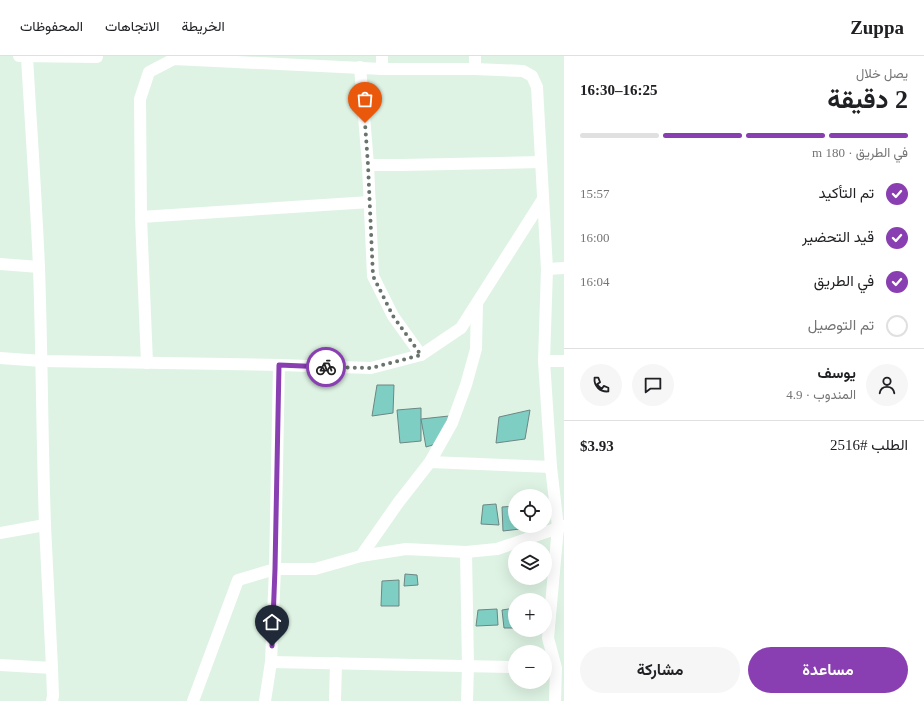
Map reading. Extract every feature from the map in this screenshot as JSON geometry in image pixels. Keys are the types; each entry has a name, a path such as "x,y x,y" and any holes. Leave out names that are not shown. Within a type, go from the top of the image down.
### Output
{"street":[{"path":"52,701 52,668 43,459 39,267 23,56 97,56"},
{"path":"382,56 382,69"},
{"path":"475,56 475,69"},
{"path":"147,363 141,217 140,99 149,72 174,59 213,58 382,69 475,69 523,71 532,76 537,87 542,200 547,269 544,361 551,467 561,526 559,571 548,638 555,668 555,701"},
{"path":"360,67 368,165 373,276 393,316 421,355"},
{"path":"368,165 402,166 541,162"},
{"path":"0,358 42,361 371,368 421,355 461,328 542,200"},
{"path":"141,217 370,202"},
{"path":"0,264 39,267"},
{"path":"547,269 564,268"},
{"path":"361,556 398,503 430,462 452,423 476,350 477,303"},
{"path":"544,361 564,361"},
{"path":"265,701 271,662 275,569 279,365"},
{"path":"430,462 551,467"},
{"path":"0,533 45,525"},
{"path":"193,701 238,580 275,569 314,569 361,556 406,549 466,552 497,548 530,538 561,526"},
{"path":"466,552 468,666 467,701"},
{"path":"271,662 508,667"},
{"path":"335,701 336,663"},
{"path":"0,665 52,668"},
{"path":"555,668 564,678"}],"building":[{"path":"377,385 394,385 393,413 372,416"},
{"path":"421,408 421,441 400,443 397,410"},
{"path":"530,410 525,439 496,443 499,417"},
{"path":"449,416 436,444 426,447 421,419"},
{"path":"496,504 499,525 481,524 483,505"},
{"path":"502,507 508,507 508,530 503,531"},
{"path":"405,574 417,575 418,585 404,586"},
{"path":"399,580 399,606 381,606 382,581"},
{"path":"497,609 498,625 476,626 478,610"},
{"path":"508,609 508,628 504,628 502,610"}],"way so far":[{"path":"326,367 371,368 421,355 393,316 373,276 365,123"}],"route":[{"path":"272,646 279,365 326,367"}]}
